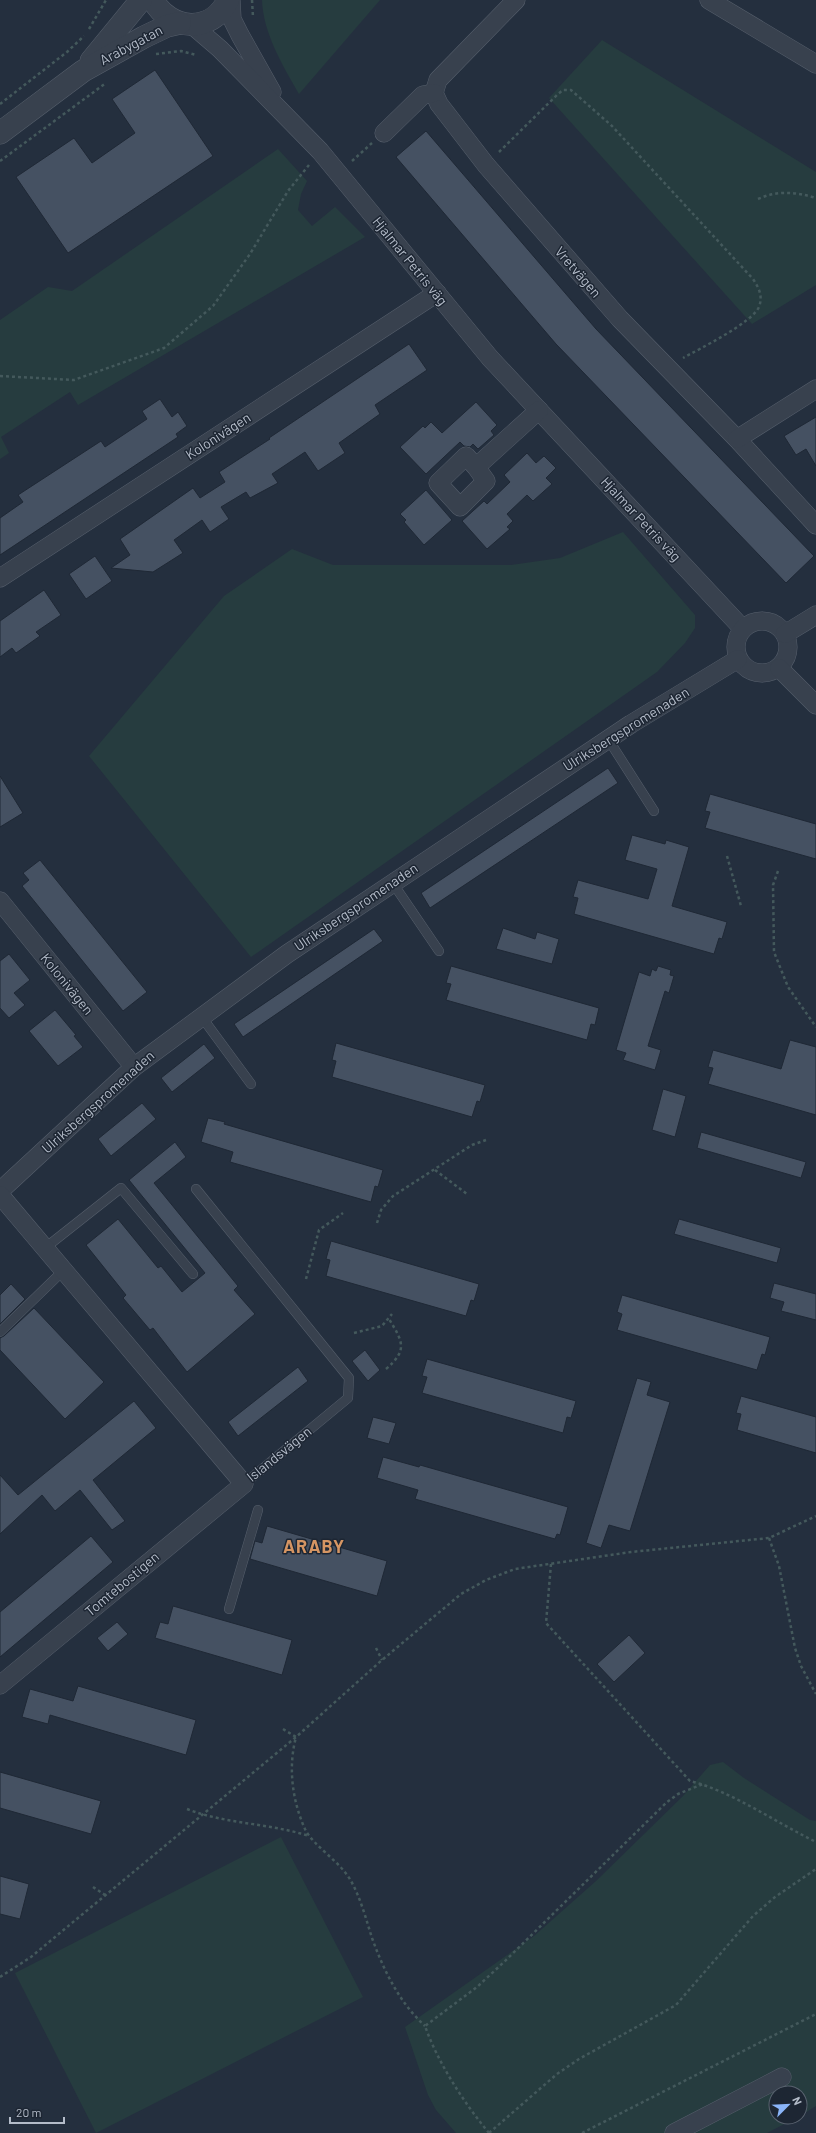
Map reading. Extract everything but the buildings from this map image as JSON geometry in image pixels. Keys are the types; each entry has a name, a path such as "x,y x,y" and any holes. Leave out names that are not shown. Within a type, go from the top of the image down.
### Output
{"street":[{"name":"Arabygatan","path":"83,71 141,0"},
{"path":"153,0 164,15 186,24"},
{"name":"Arabygatan","path":"0,133 83,71 167,26 205,22 216,16 230,0"},
{"name":"Hjalmar Petris väg","path":"230,0 232,19 284,112"},
{"path":"384,133 422,95 434,93 438,80 516,0"},
{"path":"709,0 816,64"},
{"name":"Hjalmar Petris väg","path":"186,24 203,32 284,112 320,151 490,358 743,629"},
{"name":"Vretvägen","path":"434,93 439,104 486,165 574,268 620,319 737,439 816,525"},
{"name":"Kolonivägen","path":"0,578 437,294"},
{"path":"737,439 816,389"},
{"path":"476,467 539,410"},
{"path":"786,634 816,615"},
{"path":"766,621 774,623 786,634 789,649 784,663 779,668 764,674 756,673 749,671 738,659 736,643 743,629 754,622 766,621"},
{"name":"Ulriksbergspromenaden","path":"0,1191 134,1067 201,1016 287,954 392,882 608,739 738,659"},
{"path":"779,668 816,705"},
{"name":"Kolonivägen","path":"0,901 134,1067"},
{"name":"Islandsvägen","path":"0,1195 244,1484"},
{"name":"Tomtebostigen","path":"0,1685 244,1484"},
{"path":"674,2133 782,2078"}],"lane":[{"path":"608,739 654,811"},
{"path":"392,882 439,952"},
{"path":"201,1016 251,1084"},
{"path":"45,1248 121,1188 192,1274"},
{"name":"Islandsvägen","path":"196,1189 349,1378 348,1398 244,1484"},
{"path":"0,1332 64,1270"},
{"path":"229,1609 258,1510"}],"path":[{"path":"0,104 72,47 87,32 106,0"},
{"path":"0,161 111,80"},
{"path":"486,165 558,94 563,90 571,90 612,126 744,268 760,289 760,305 757,312 752,318 667,368"},
{"path":"339,174 384,133"},
{"path":"0,376 74,380 164,348 213,306 250,254 288,191 320,151"},
{"path":"758,199 767,195 790,192 816,198"},
{"path":"727,856 741,906"},
{"path":"778,871 773,885 774,952 788,987 816,1027"},
{"path":"377,1223 381,1210 393,1196 472,1145 486,1140"},
{"path":"435,1170 467,1194"},
{"path":"306,1279 319,1230 343,1213"},
{"path":"354,1333 372,1330 382,1326 392,1314"},
{"path":"386,1369 395,1361 402,1348 401,1340 389,1319"},
{"path":"0,1977 31,1957 296,1737 382,1660 461,1594 480,1583 515,1569 631,1552 769,1538 816,1516"},
{"path":"769,1538 779,1566 785,1590 795,1648 801,1666 816,1694"},
{"path":"551,1564 546,1623 690,1781 703,1784 816,1842"},
{"path":"376,1648 382,1660"},
{"path":"283,1730 296,1737"},
{"path":"296,1737 292,1752 293,1788 306,1829 310,1837 334,1858 351,1882 386,1972 406,2007 425,2026 444,2067 474,2114 489,2133 556,2074 579,2059 676,2005 753,1916 775,1896 816,1869"},
{"path":"425,2026 449,2010 498,1968 667,1802 678,1794 703,1784"},
{"path":"187,1809 202,1815 268,1825 310,1837"},
{"path":"93,1887 105,1896"},
{"path":"582,2133 816,2014"}],"green space":[{"path":"262,0 380,0 299,94 270,37 263,12"},
{"path":"602,40 816,172 816,285 752,324 549,98"},
{"path":"278,149 307,181 301,194 298,210 312,226 335,207 365,237 78,405 70,392 1,437 9,453 0,459 0,320 48,287 72,291"},
{"path":"623,532 695,615 695,628 685,643 657,672 251,957 89,756 224,596 292,549 333,565 511,565 560,558"},
{"path":"723,1762 744,1778 810,1820 816,1821 816,2106 808,2111 808,2085 768,2085 768,2125 782,2125 767,2133 456,2133 436,2110 428,2095 405,2027 534,1936 596,1881 683,1796 710,1765"},
{"path":"281,1837 363,1997 96,2133 15,1973"}],"district":[{"name":"ARABY","path":"314,1547"}]}
